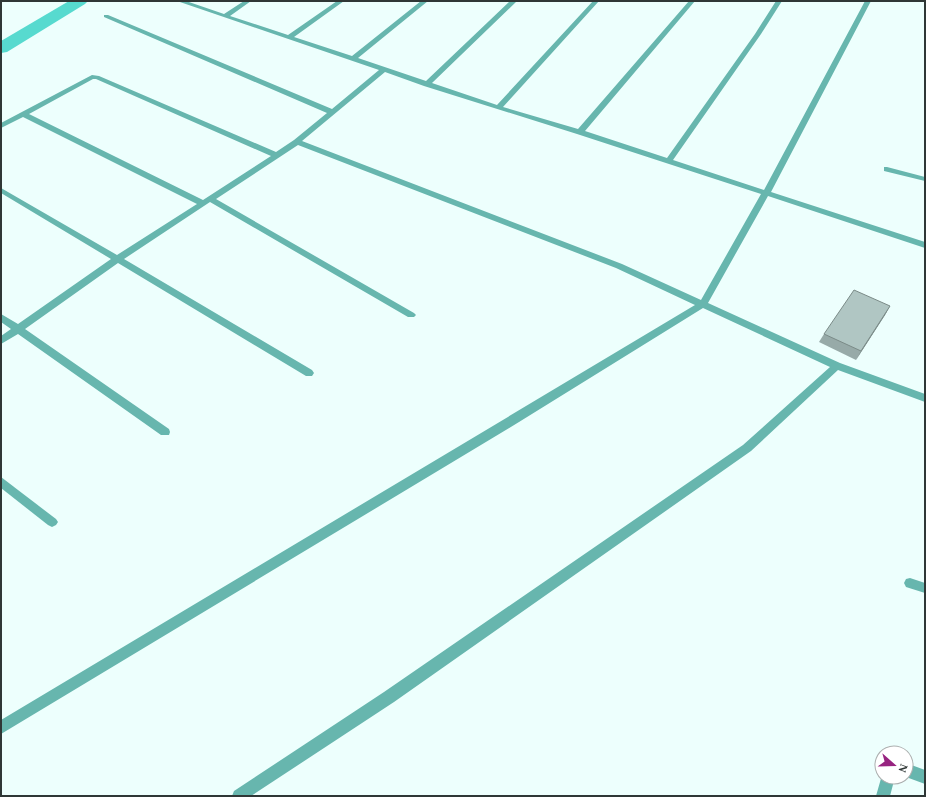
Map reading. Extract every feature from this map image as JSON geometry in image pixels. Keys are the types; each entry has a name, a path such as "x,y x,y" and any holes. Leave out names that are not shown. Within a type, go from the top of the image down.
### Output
{"street":[{"path":"180,1 384,69 426,85 580,132 925,245"},
{"path":"225,16 248,1"},
{"path":"290,38 341,1"},
{"path":"353,59 425,1"},
{"path":"426,85 514,1"},
{"path":"498,108 596,1"},
{"path":"580,132 692,1"},
{"path":"669,161 758,34 779,1"},
{"path":"1,727 515,419 702,305 766,193 868,1"},
{"path":"106,16 332,112"},
{"path":"1,341 205,200 297,142 384,69"},
{"path":"1,126 92,77 97,77 276,155"},
{"path":"23,114 205,200 411,315"},
{"path":"297,142 619,266 837,366 925,398"},
{"path":"887,169 925,179"},
{"path":"1,190 309,373"},
{"path":"1,317 165,432"},
{"path":"239,796 389,697 747,448 837,366"},
{"path":"1,482 52,522"},
{"path":"910,583 925,588"},
{"path":"914,773 925,777"},
{"path":"883,796 886,785"}],"building":[{"path":"854,290 890,306 861,351 824,334"}],"waterway":[{"path":"1,48 80,1"}]}
